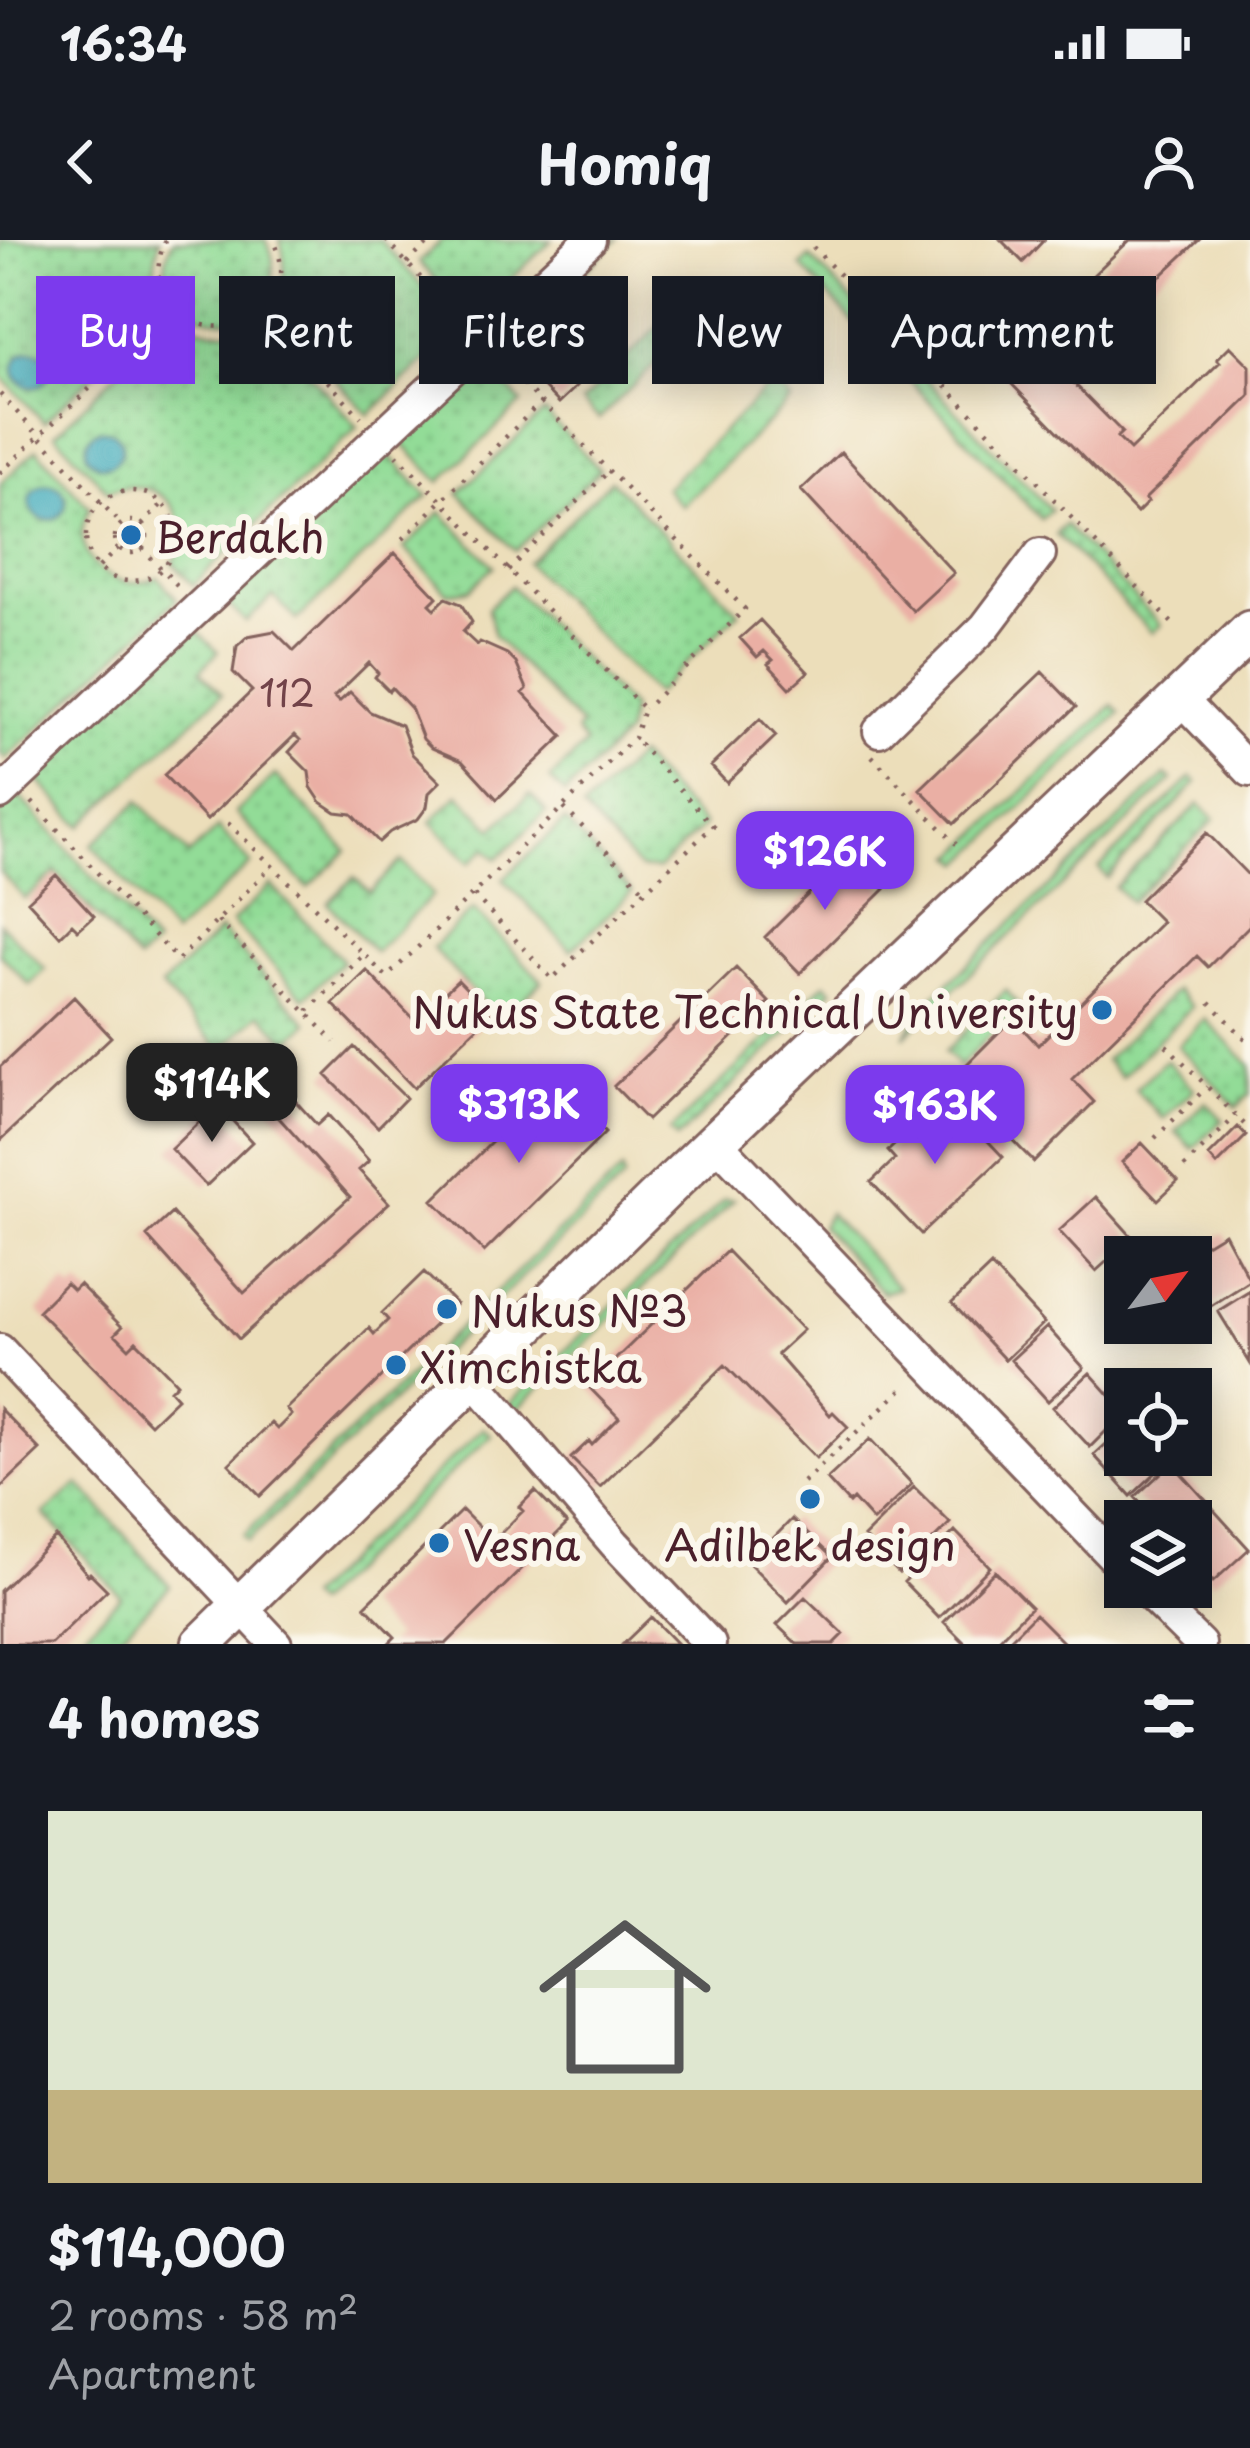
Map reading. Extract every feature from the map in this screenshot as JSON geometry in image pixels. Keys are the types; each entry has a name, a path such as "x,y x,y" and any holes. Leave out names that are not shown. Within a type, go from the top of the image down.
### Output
{"main road":[{"path":"202,1644 715,1142 1250,631"}],"street":[{"path":"552,276 590,240"},
{"path":"7,788 436,384"},
{"path":"873,742 986,627 1040,554"},
{"path":"1180,698 1250,771"},
{"path":"715,1142 1104,1547"},
{"path":"0,1350 276,1644"},
{"path":"473,1379 615,1544 710,1644"},
{"path":"1163,1608 1200,1644"}],"path":[{"path":"159,276 165,240"},
{"path":"274,240 280,276"},
{"path":"386,240 419,276"},
{"path":"407,263 432,240"},
{"path":"813,248 1173,624"},
{"path":"0,473 95,384"},
{"path":"330,384 644,709"},
{"path":"228,824 387,977 634,738 644,709 745,609 524,384"},
{"path":"0,394 121,524"},
{"path":"403,538 542,403"},
{"path":"508,570 610,471"},
{"path":"136,491 163,504 176,530 176,544 162,569 135,581 121,580 99,567 86,537 88,522 102,503 121,492 136,491"},
{"path":"142,525 163,504"},
{"path":"132,520 142,525 147,534 142,548 132,553 119,547 115,537 121,524 132,520"},
{"path":"99,567 119,547"},
{"path":"142,548 162,569"},
{"path":"474,895 552,979 646,892 713,826 634,738"},
{"path":"873,742 956,844"},
{"path":"7,788 178,960 272,866"},
{"path":"564,808 646,892"},
{"path":"218,920 335,1042"},
{"path":"308,1012 363,956"},
{"path":"1210,1003 1250,1045"},
{"path":"1166,1045 1250,1130"},
{"path":"1155,1138 1207,1087"},
{"path":"1184,1167 1236,1116"},
{"path":"803,1482 928,1364"}],"green space":[{"path":"0,240 160,240 156,276 36,276 36,384 84,384 44,422 0,375"},
{"path":"173,240 266,240 273,273 219,276 219,320 195,311 195,276 168,276"},
{"path":"280,240 380,240 419,282 419,367 369,415 340,384 395,384 395,276 284,276"},
{"path":"442,240 552,240 514,276 432,276 419,262"},
{"path":"605,240 617,240 580,276 568,276"},
{"path":"810,257 848,296 848,317 824,291 824,276 810,276 801,266"},
{"path":"195,325 219,331 219,384 319,384 358,427 193,585 173,563 181,529 169,502 143,488 108,491 55,434 106,384 195,384"},
{"path":"652,333 652,367 599,419 582,402 600,384 628,384 628,357"},
{"path":"455,384 504,384 522,403 440,482 398,439"},
{"path":"771,384 791,400 682,506 665,488"},
{"path":"913,384 931,384 1051,510 1041,519"},
{"path":"544,412 600,470 515,551 459,493"},
{"path":"378,443 428,496 297,620 273,596 246,622 219,596"},
{"path":"37,449 90,508 83,541 97,568 125,581 158,577 177,599 6,759 0,753 0,484"},
{"path":"611,480 739,612 655,694 527,563"},
{"path":"441,512 494,566 470,589 448,593 404,548"},
{"path":"1065,525 1161,625 1152,633 1056,534"},
{"path":"511,586 631,708 626,734 565,794 550,779 586,744 576,732 580,725 494,636 488,608"},
{"path":"189,623 218,652 200,671 222,694 81,826 31,772"},
{"path":"1113,705 1120,713 963,863 955,856"},
{"path":"638,756 704,826 658,869 640,869 583,809"},
{"path":"275,775 347,851 308,888 236,813"},
{"path":"1166,775 1172,780 904,1037 923,1007"},
{"path":"1192,777 1197,782 1107,878 1099,868"},
{"path":"459,794 493,829 530,794 546,812 497,859 486,848 470,863 431,822"},
{"path":"18,795 155,945 138,961 56,872 25,899 0,872 0,812"},
{"path":"139,801 189,855 218,828 251,864 173,935 92,845"},
{"path":"1199,804 1215,819 1131,902 1115,887"},
{"path":"565,821 632,892 571,950 503,879"},
{"path":"401,861 433,895 375,952 328,903 354,877 370,892"},
{"path":"271,885 343,961 304,998 232,922"},
{"path":"473,909 542,981 501,1021 432,948"},
{"path":"0,923 45,969 30,985 0,954"},
{"path":"220,930 308,1023 288,1042 260,1013 221,1050 161,987"},
{"path":"825,983 832,990 677,1139 670,1131"},
{"path":"1006,990 1019,1006 960,1066 945,1052"},
{"path":"1176,990 1192,1007 1121,1077 1105,1060"},
{"path":"1205,1019 1250,1065 1250,1094 1237,1107 1178,1046"},
{"path":"1166,1060 1194,1089 1163,1119 1135,1089"},
{"path":"1206,1102 1223,1120 1193,1149 1176,1132"},
{"path":"622,1171 624,1179 248,1541 243,1536"},
{"path":"725,1199 734,1200 516,1411 509,1404"},
{"path":"829,1213 899,1288 883,1293 821,1226"},
{"path":"483,1428 491,1435 314,1605 307,1598"},
{"path":"79,1484 170,1586 111,1644 73,1644 121,1596 44,1514"}],"water":[{"path":"36,352 36,384 42,384 32,387 19,382 14,369 19,356"},
{"path":"104,430 117,435 122,448 117,461 104,466 91,461 86,448 91,435"},
{"path":"48,484 61,489 66,502 61,515 48,520 35,515 30,502 35,489"}],"building":[{"path":"1001,240 1044,240 1023,262"},
{"path":"1130,240 1199,240 1156,280 1156,276 1092,276"},
{"path":"1230,346 1250,366 1250,396 1145,499 1148,502 1137,513 1012,384 1075,384 1122,432 1117,437 1130,450 1220,362 1217,359"},
{"path":"540,384 575,384 559,403"},
{"path":"841,452 954,573 913,611 801,490"},
{"path":"395,553 437,597 430,604 435,609 446,598 461,604 472,622 463,632 477,645 480,642 507,654 516,663 527,689 523,693 563,736 497,799 462,761 423,739 411,708 375,677 378,673 369,663 334,697 339,702 350,692 370,712 401,725 412,754 440,782 429,793 427,807 418,819 379,842 352,814 336,812 321,802 311,787 309,772 289,752 300,740 295,735 207,820 164,775 252,691 233,672 237,646 248,636 274,631 294,651"},
{"path":"760,620 808,672 790,688 768,664 773,660 764,651 757,657 740,638"},
{"path":"1042,672 1076,707 954,824 920,789"},
{"path":"760,719 776,736 727,783 711,766"},
{"path":"1207,833 1250,877 1250,925 1208,967 1197,956 1072,1079 1094,1102 1034,1162 952,1079 1013,1018 1038,1045 1162,922 1140,900"},
{"path":"850,853 885,889 800,973 765,937"},
{"path":"56,875 94,916 78,930 72,924 60,936 28,901"},
{"path":"736,968 769,1002 647,1120 614,1086"},
{"path":"367,971 415,1021 458,980 491,1014 414,1088 333,1004"},
{"path":"74,997 111,1037 0,1141 0,1067"},
{"path":"354,1047 406,1098 378,1127 326,1075"},
{"path":"271,1074 317,1125 328,1115 369,1161 359,1170 389,1203 239,1339 147,1236 172,1213 244,1293 350,1197 254,1090"},
{"path":"554,1081 605,1133 484,1252 433,1200"},
{"path":"220,1102 252,1142 206,1186 171,1149"},
{"path":"953,1104 1003,1157 921,1234 871,1182 895,1159 888,1151 924,1117 931,1125"},
{"path":"1238,1127 1246,1136 1217,1165 1209,1156"},
{"path":"1142,1143 1178,1181 1158,1200 1122,1162"},
{"path":"1096,1197 1131,1236 1104,1236 1104,1264 1096,1271 1059,1231"},
{"path":"1224,1233 1250,1281 1212,1305 1212,1240"},
{"path":"727,1251 803,1330 777,1354 830,1415 833,1412 848,1427 816,1458 725,1365 600,1487 571,1458 619,1418 588,1386"},
{"path":"991,1266 1044,1323 1005,1360 952,1303"},
{"path":"424,1272 456,1304 260,1496 229,1464 271,1423 277,1429 291,1415 286,1409 369,1328 374,1334 388,1320 382,1313"},
{"path":"66,1283 73,1290 79,1284 122,1327 115,1334 129,1348 136,1341 177,1383 170,1390 177,1398 150,1424 38,1311"},
{"path":"1250,1291 1250,1363 1218,1311"},
{"path":"1047,1327 1084,1368 1048,1401 1011,1360"},
{"path":"1090,1373 1104,1389 1104,1433 1090,1447 1053,1407"},
{"path":"0,1409 40,1450 0,1488"},
{"path":"870,1439 912,1484 873,1521 827,1479"},
{"path":"1104,1446 1104,1466 1094,1455"},
{"path":"1113,1476 1152,1476 1131,1496"},
{"path":"1158,1476 1184,1476 1205,1500 1138,1500 1135,1497"},
{"path":"914,1487 950,1523 899,1573 864,1537"},
{"path":"535,1491 567,1524 446,1644 388,1644 395,1637 365,1606 462,1510 493,1541 523,1511 519,1507"},
{"path":"1212,1508 1249,1549 1212,1581"},
{"path":"792,1519 832,1557 788,1602 749,1563"},
{"path":"955,1531 990,1567 939,1618 904,1582"},
{"path":"56,1537 107,1590 51,1644 0,1644 0,1591"},
{"path":"995,1571 1031,1607 994,1644 966,1644 944,1622"},
{"path":"805,1597 844,1634 834,1644 797,1644 777,1625"},
{"path":"1035,1614 1065,1644 1005,1644"},
{"path":"651,1617 677,1644 623,1644"}],"place":[{"name":"Berdakh","path":"131,535"},
{"name":"Nukus State Technical University","path":"1102,1010"},
{"name":"Nukus №3","path":"447,1309"},
{"name":"Ximchistka","path":"396,1365"},
{"name":"Adilbek design","path":"810,1499"},
{"name":"Vesna","path":"439,1543"}]}
